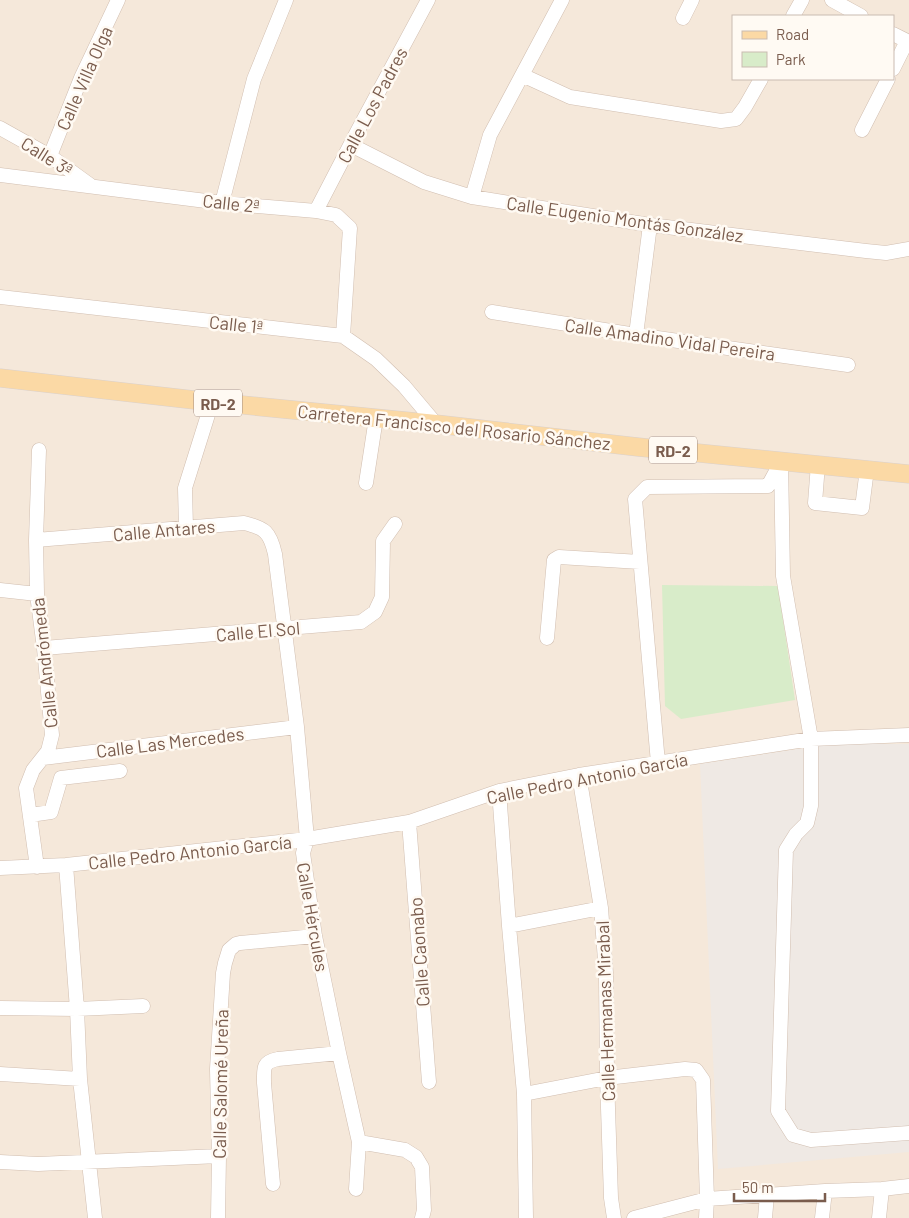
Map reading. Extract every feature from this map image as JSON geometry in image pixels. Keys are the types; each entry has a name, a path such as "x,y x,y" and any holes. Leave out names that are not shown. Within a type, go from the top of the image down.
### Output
{"main road":[{"name":"Carretera Francisco del Rosario Sánchez","path":"0,378 638,447 909,474"}],"street":[{"name":"Calle Villa Olga","path":"50,156 81,78 118,0"},
{"path":"222,203 254,79 286,0"},
{"name":"Calle Los Padres","path":"316,211 428,0"},
{"path":"472,197 490,135 562,0"},
{"path":"682,18 692,0"},
{"path":"794,15 802,0"},
{"path":"832,0 859,15"},
{"path":"894,35 908,42 894,67"},
{"path":"522,75 570,96 721,121 736,119 746,108 760,80"},
{"path":"862,130 887,80"},
{"name":"Calle 3ª","path":"0,128 50,156 92,186"},
{"name":"Calle Eugenio Montás González","path":"350,145 424,182 472,197 650,225 866,251 886,253 909,249"},
{"name":"Calle 2ª","path":"0,175 222,203 316,211 336,215 350,228 343,336"},
{"path":"636,335 650,225"},
{"name":"Calle 1ª","path":"0,297 343,336 376,359 404,386 436,424"},
{"name":"Calle Amadino Vidal Pereira","path":"492,312 636,335 848,365"},
{"path":"186,528 185,488 212,402"},
{"path":"366,483 376,418"},
{"name":"Calle Andrómeda","path":"37,867 26,788 33,770 48,751 52,735 37,594 36,540 39,450"},
{"path":"658,763 634,499 647,487 768,486 782,461"},
{"path":"782,461 783,576 811,739 810,806 806,823 786,850 778,1111 793,1135 812,1140 909,1133"},
{"path":"818,464 815,503 862,508 867,469"},
{"name":"Calle Antares","path":"36,540 244,523 256,526 266,532 272,542 275,554"},
{"name":"Calle El Sol","path":"44,648 361,622 375,612 382,597 383,541 395,524"},
{"name":"Calle Hércules","path":"275,554 297,727 307,839 302,853 315,936 359,1142 356,1189"},
{"path":"547,638 554,560 559,557 640,562"},
{"path":"0,590 37,594"},
{"name":"Calle Las Mercedes","path":"43,758 297,727"},
{"name":"Calle Pedro Antonio García","path":"0,868 66,866 307,839 408,822 499,791 579,775 811,739 909,735"},
{"path":"30,815 51,812 61,778 120,771"},
{"name":"Calle Hermanas Mirabal","path":"579,775 601,908 606,973 606,1078 611,1198 614,1218"},
{"path":"499,791 524,1094 526,1218"},
{"name":"Calle Caonabo","path":"408,822 429,1082"},
{"path":"66,866 77,1009 80,1080 95,1218"},
{"path":"509,926 601,908"},
{"name":"Calle Salomé Ureña","path":"218,1218 217,1069 225,963 230,950 236,944 315,936"},
{"path":"0,1008 77,1009 143,1006"},
{"path":"273,1184 264,1083 266,1064 271,1060 339,1053"},
{"path":"524,1094 606,1078 686,1069 696,1070 704,1080 708,1199 706,1218"},
{"path":"0,1074 80,1080"},
{"path":"359,1142 405,1150 416,1157 422,1167 424,1210 422,1218"},
{"path":"0,1162 38,1164 219,1156"},
{"path":"634,1218 648,1216 708,1199 909,1186"},
{"path":"878,1218 882,1189"},
{"path":"822,1218 825,1191"},
{"path":"766,1218 768,1195"}],"shaded area":[{"path":"0,0 909,0 909,1218 0,1218"},
{"path":"830,744 909,744 909,1152 718,1169 700,764"}],"green space":[{"path":"662,585 778,586 795,700 681,719 665,706"}]}
